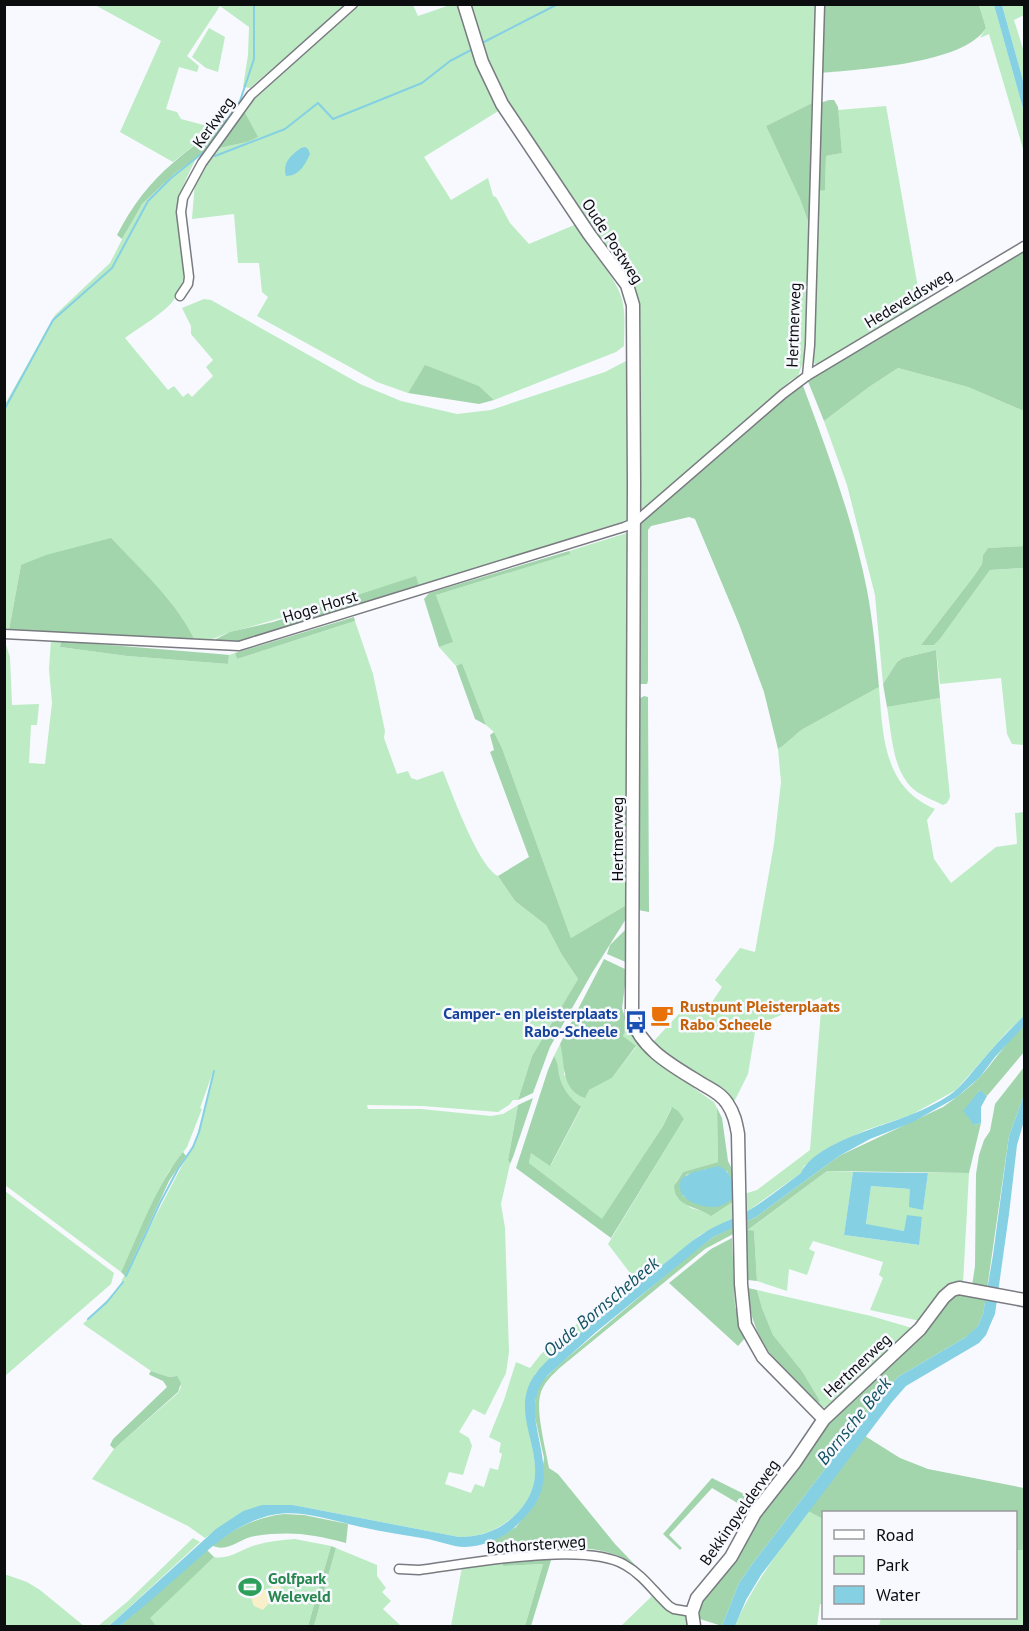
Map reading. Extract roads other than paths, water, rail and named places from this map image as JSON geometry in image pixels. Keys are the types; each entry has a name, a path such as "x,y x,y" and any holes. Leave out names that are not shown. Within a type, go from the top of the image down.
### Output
{"street":[{"name":"Kerkweg","path":"180,296 188,284 189,277 181,212 183,198 202,163 251,95 353,4"},
{"name":"Oude Postweg","path":"464,4 482,62 502,104 589,234 627,285 630,294 633,305 634,522"},
{"name":"Hertmerweg","path":"820,4 810,345 807,376 634,522 634,910 630,1011 634,1028 644,1043 717,1093 729,1106 738,1134 743,1318 749,1333 768,1362 824,1419 920,1329 948,1293 959,1288 1024,1300"},
{"name":"Hedeveldsweg","path":"807,376 1024,246"},
{"name":"Hoge Horst","path":"4,634 221,647 239,646 634,522"},
{"name":"Bekkingvelderweg","path":"695,1622 702,1591 731,1557 755,1513 795,1462 824,1419"},
{"name":"Bothorsterweg","path":"399,1569 419,1570 562,1554 601,1555 626,1565 669,1606 695,1622"}],"water":[{"path":"994,5 1002,5 1024,84 1024,112"},
{"path":"305,147 310,154 304,166 295,174 286,176 285,167 288,160"},
{"path":"1024,1016 1024,1026 980,1077 957,1097 913,1122 870,1139 839,1156 756,1217 713,1237 596,1332 548,1375 539,1389 535,1403 535,1418 543,1465 543,1481 539,1497 517,1525 504,1535 488,1543 463,1547 306,1515 272,1515 246,1524 223,1538 120,1626 109,1626 216,1529 243,1511 262,1505 293,1505 459,1537 474,1536 501,1526 513,1517 528,1499 534,1481 535,1463 525,1411 526,1393 534,1376 545,1362 692,1241 760,1203 801,1173 820,1153 850,1137 922,1110 950,1095 962,1085"},
{"path":"980,1090 987,1096 981,1107 981,1123 974,1125 963,1111"},
{"path":"1024,1095 1024,1121 1017,1145 995,1314 986,1335 979,1343 906,1386 761,1575 746,1600 735,1626 722,1626 739,1583 884,1392 898,1377 966,1337 978,1326 983,1314 993,1255 1009,1136"},
{"path":"719,1166 727,1172 731,1179 733,1198 721,1206 709,1207 695,1204 684,1196 680,1185 682,1178 693,1172"},
{"path":"853,1172 928,1173 923,1210 909,1207 910,1189 871,1186 866,1224 904,1231 907,1215 922,1217 919,1245 844,1235"}],"waterway":[{"path":"4,410 53,320 112,268 148,201 171,178 205,151 240,101 254,59 254,4"},
{"path":"484,42 558,4"},
{"path":"215,156 285,129 318,103 333,119 422,83 450,61 473,49"},
{"path":"126,1276 160,1203 193,1147 214,1071"},
{"path":"88,1319 107,1302 123,1282"}],"place":[{"name":"Rustpunt Pleisterplaats Rabo Scheele","path":"662,1015"},
{"name":"Camper- en pleisterplaats Rabo-Scheele","path":"636,1022"},
{"name":"Golfpark Weleveld","path":"250,1587"}],"water label":[{"name":"Oude Bornschebeek","path":"601,1307"},
{"name":"Bornsche Beek","path":"854,1421"}]}
